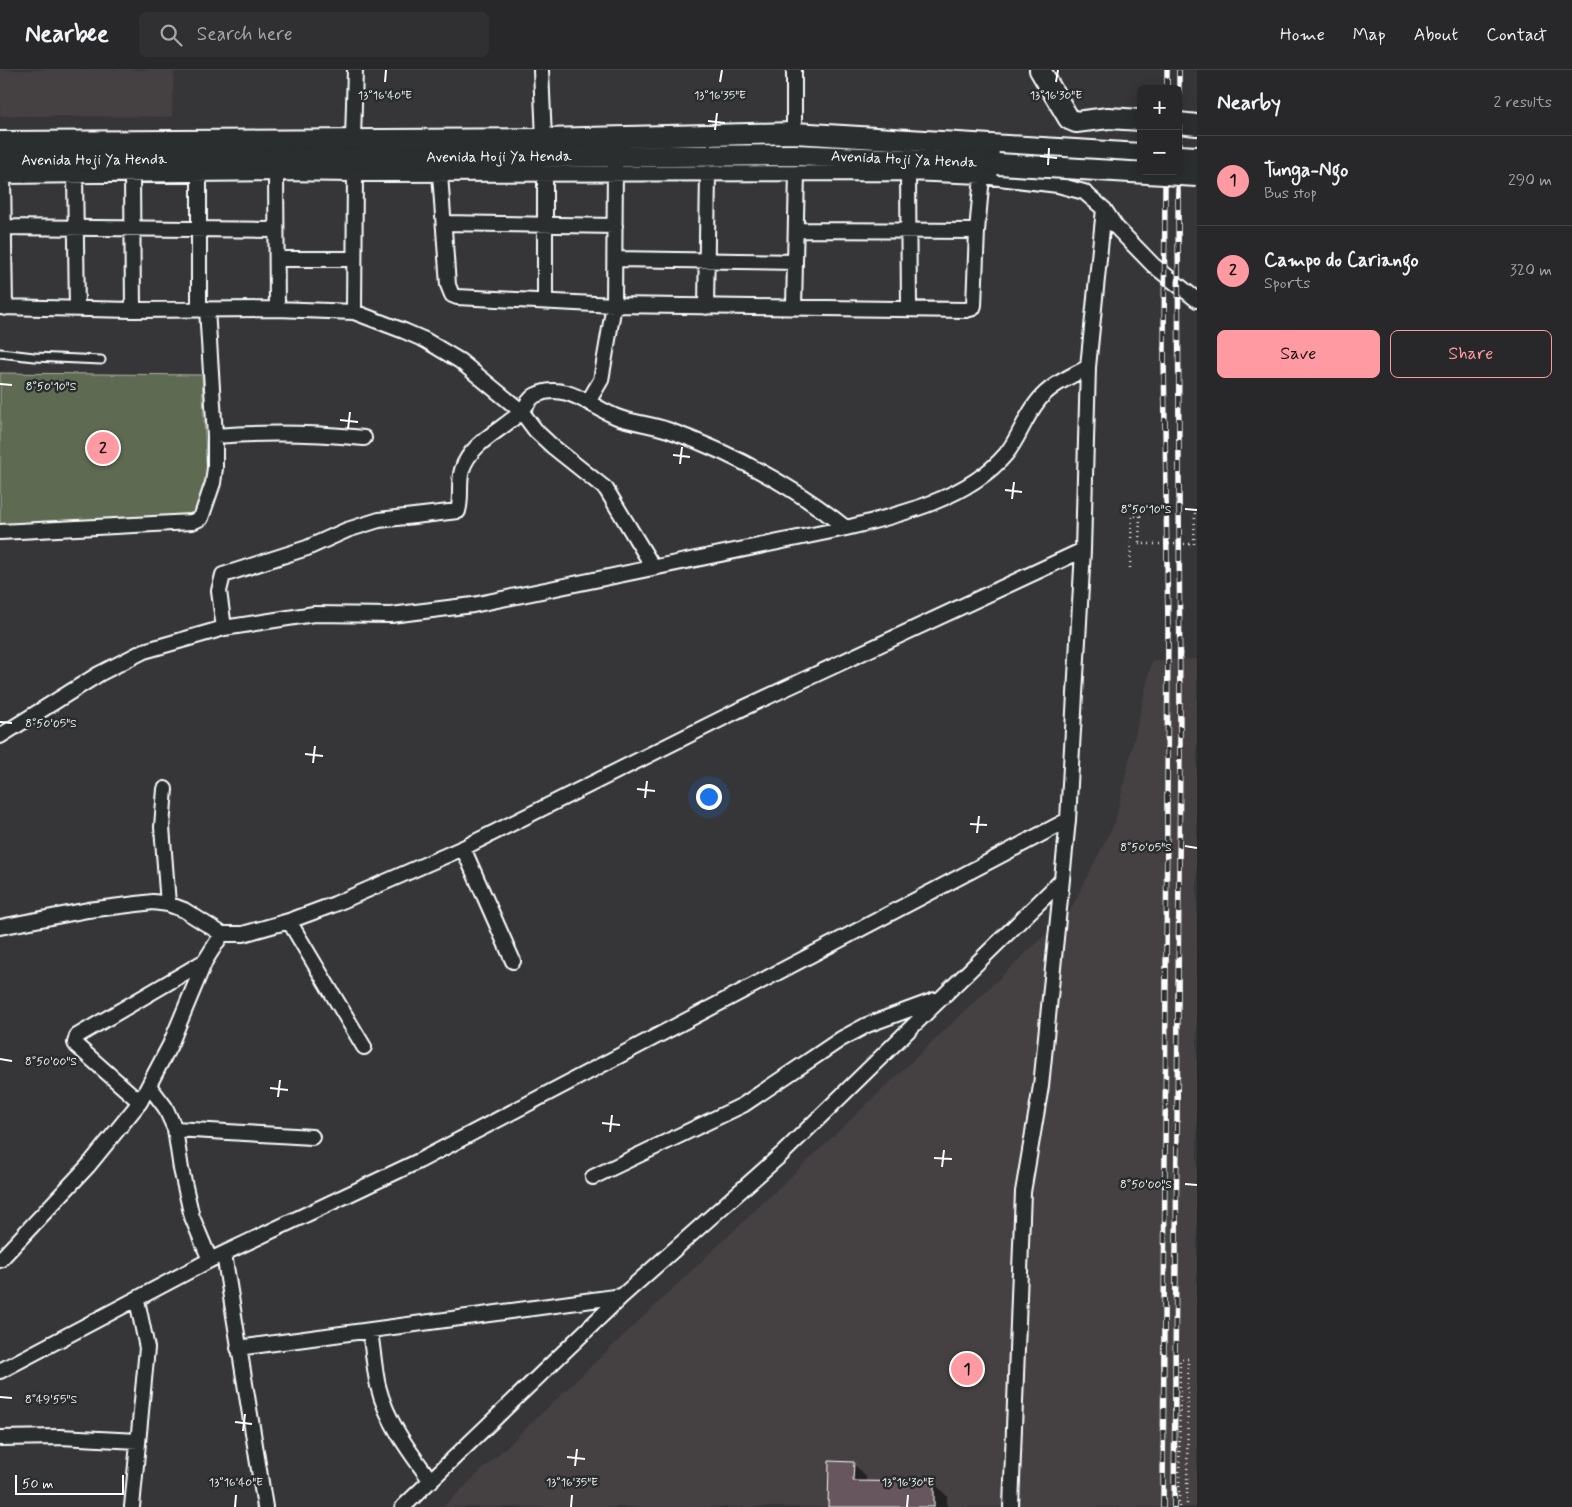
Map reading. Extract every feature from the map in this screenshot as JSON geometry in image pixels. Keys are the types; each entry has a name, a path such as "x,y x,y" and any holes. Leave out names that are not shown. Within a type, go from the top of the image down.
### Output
{"main road":[{"path":"1040,70 1062,112 1069,119 1076,122 1108,118 1137,120"},
{"path":"1182,123 1197,125"},
{"name":"Avenida Hoji Ya Henda","path":"0,142 544,139 794,133 998,155"},
{"path":"998,155 1137,154"},
{"name":"Avenida Hoji Ya Henda","path":"1,171 616,165 795,155 998,155"},
{"path":"998,155 1197,176"},
{"path":"1182,156 1197,157"}],"street":[{"path":"353,140 355,70"},
{"path":"542,70 544,139"},
{"path":"794,70 794,133"},
{"path":"588,402 601,380 614,305 616,165"},
{"name":"Avenida Hoji Ya Henda","path":"1,171 75,175 276,173 545,174 616,165 708,173 908,173 982,176 1058,185 1084,192 1104,209 1116,227 1153,265 1197,300"},
{"path":"1,171 3,227 2,308 133,310 203,308 354,312 425,340 443,350 522,411 536,432 606,489 653,567"},
{"path":"276,173 277,309"},
{"path":"706,307 708,173"},
{"path":"794,307 797,173"},
{"path":"908,173 909,308"},
{"path":"132,174 133,310"},
{"path":"0,532 192,522 201,518 213,483 215,436 198,230 199,174"},
{"path":"354,312 355,174"},
{"path":"440,174 448,285 454,297 614,305 966,310 973,308 982,176"},
{"path":"545,174 545,301"},
{"path":"75,175 77,309"},
{"path":"1011,1507 1023,1192 1041,1086 1068,820 1083,550 1088,367 1104,209"},
{"path":"444,223 615,226"},
{"path":"3,227 276,230"},
{"path":"796,230 977,231"},
{"path":"277,259 354,259"},
{"path":"614,259 795,262"},
{"path":"0,736 99,674 144,651 224,628 314,614 373,616 429,612 532,593 846,528 904,514 976,480 1008,452 1038,402 1049,390 1088,367"},
{"path":"224,628 219,592 223,575 307,548 347,530 379,520 456,512 459,508 462,471 469,456 480,444 522,411 535,395 553,391 569,393 619,418 666,429 731,456 799,492 846,528"},
{"path":"215,436 278,433 364,438"},
{"path":"0,927 121,905 168,904 200,918 222,934 243,934 289,921 343,901 463,848 737,711 1083,550"},
{"path":"165,789 162,827 168,904"},
{"path":"0,1371 210,1260 419,1161 1068,820"},
{"path":"463,848 513,961"},
{"path":"403,1507 622,1296 783,1153 938,999 1061,881"},
{"path":"289,921 364,1047"},
{"path":"0,1260 88,1166 140,1102 150,1087 170,1045 205,961 222,934"},
{"path":"140,1102 77,1046 77,1036 205,961"},
{"path":"592,1177 743,1105 841,1039 867,1025 938,999"},
{"path":"150,1087 165,1107 175,1129 192,1217 210,1260"},
{"path":"175,1129 312,1138"},
{"path":"224,1254 265,1507"},
{"path":"238,1348 370,1332 622,1296"},
{"path":"132,1507 147,1348 137,1300"},
{"path":"370,1332 378,1385 387,1410 397,1432 431,1481"},
{"path":"0,1438 138,1441"}],"lane":[{"path":"0,353 34,357 101,360"}],"path":[{"path":"1130,568 1132,516 1140,516 1139,544 1194,544 1195,512 1197,512"},
{"path":"1180,1507 1180,1358 1188,1359 1187,1507"}],"shaded area":[{"path":"0,70 174,70 172,117 0,116"},
{"path":"1197,659 1197,1507 443,1507 1069,912 1115,822 1152,660"}],"green space":[{"path":"0,373 202,375 209,520 0,524"}],"building":[{"path":"829,1461 854,1462 853,1481 934,1482 934,1507 828,1507"}],"railway":[{"path":"1167,70 1167,85"},
{"path":"1179,70 1179,130"},
{"path":"1163,1507 1168,628 1164,357 1165,187"},
{"path":"1174,1507 1180,748 1178,189"}],"place":[{"name":"Campo do Cariango","path":"103,448"},
{"name":"Tunga-Ngo","path":"967,1369"}]}
